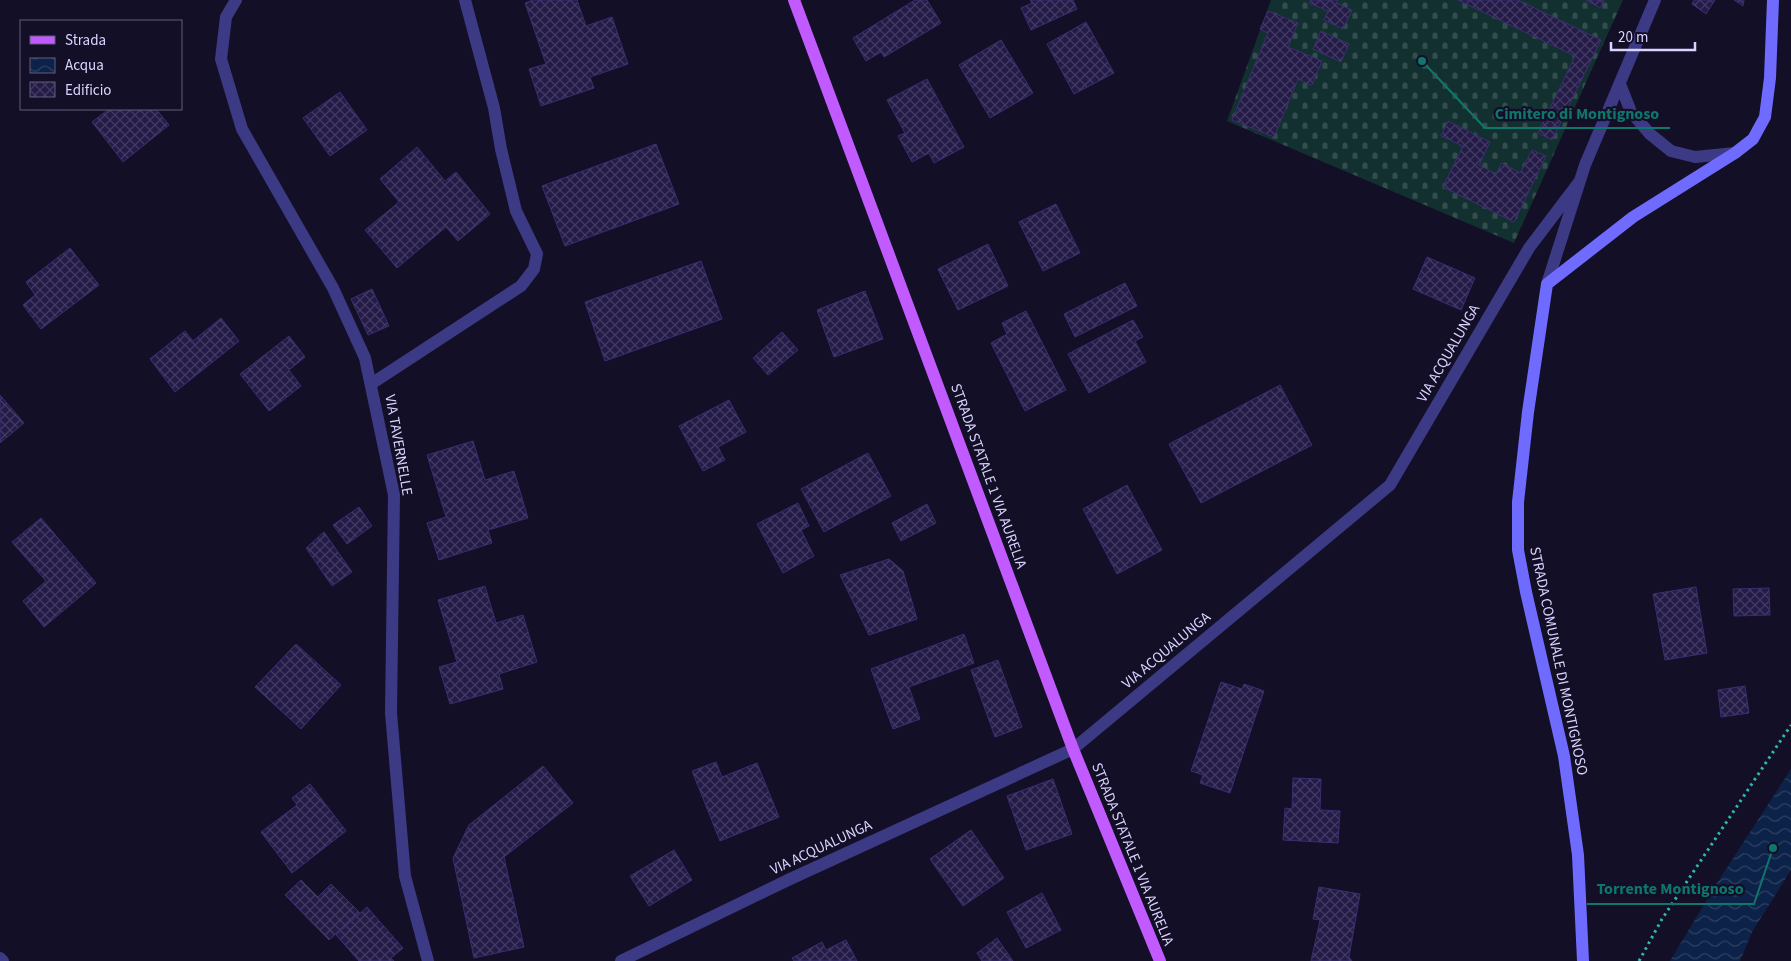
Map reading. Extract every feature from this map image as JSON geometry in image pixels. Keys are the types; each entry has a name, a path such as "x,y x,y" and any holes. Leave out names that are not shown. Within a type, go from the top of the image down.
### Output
{"main road":[{"name":"STRADA STATALE 1 VIA AURELIA","path":"794,0 1073,749 1160,961"}],"street":[{"name":"VIA TAVERNELLE","path":"236,0 226,17 221,59 242,129 333,288 365,358 394,495 391,713 405,876 428,961"},
{"path":"371,384 521,286 534,268 537,254 516,210 501,149 494,108 465,0"},
{"path":"1547,284 1579,182 1655,0"},
{"path":"1547,284 1633,218 1753,139 1765,117 1770,78 1773,0"},
{"path":"1620,84 1631,112 1650,134 1670,151 1695,157 1734,153"},
{"name":"VIA ACQUALUNGA","path":"621,961 788,880 1073,749 1390,485 1529,248 1579,182"},
{"name":"STRADA COMUNALE DI MONTIGNOSO","path":"1547,284 1528,412 1518,502 1518,550 1564,756 1578,855 1583,961"},
{"path":"0,958 3,961"}],"path":[{"path":"1639,961 1667,911 1791,725"}],"green space":[{"path":"1271,0 1623,0 1514,243 1227,121"}],"water":[{"path":"1791,769 1791,870 1752,932 1740,961 1670,961 1715,886"}],"building":[{"path":"533,0 577,0 586,26 612,17 628,64 590,77 594,88 541,106 529,69 546,64 525,3"},
{"path":"915,0 927,0 941,23 884,57 881,52 866,61 853,38"},
{"path":"1030,0 1073,0 1077,9 1031,30 1021,8 1032,3"},
{"path":"1311,0 1338,0 1336,3 1352,10 1343,29 1324,20 1328,11 1309,3"},
{"path":"1458,0 1518,0 1601,40 1552,140 1538,133 1575,56"},
{"path":"1586,0 1604,0 1600,8"},
{"path":"1694,0 1715,0 1706,14 1692,4"},
{"path":"1734,0 1744,0 1743,6"},
{"path":"1268,11 1298,23 1288,47 1322,61 1312,85 1298,79 1274,137 1232,120 1268,33 1260,29"},
{"path":"1086,22 1114,73 1074,94 1047,44"},
{"path":"1321,31 1349,44 1341,62 1313,49"},
{"path":"1001,40 1033,93 990,118 959,65"},
{"path":"927,79 964,147 934,163 929,153 912,162 898,136 905,133 887,100"},
{"path":"340,92 367,130 330,156 303,118"},
{"path":"108,110 157,110 169,125 123,162 92,122"},
{"path":"1448,121 1490,142 1479,165 1496,174 1502,163 1520,173 1532,150 1546,156 1514,222 1443,187 1463,146 1441,136"},
{"path":"656,144 679,204 565,246 542,186"},
{"path":"417,147 445,181 456,172 490,214 458,241 446,227 397,268 365,230 399,202 380,179"},
{"path":"1056,204 1080,253 1043,271 1019,222"},
{"path":"988,244 1008,286 958,310 938,269"},
{"path":"70,248 99,285 41,329 23,305 35,295 26,282"},
{"path":"1427,257 1475,278 1461,310 1413,289"},
{"path":"701,261 722,319 605,361 585,302"},
{"path":"1125,283 1137,306 1075,337 1064,314"},
{"path":"372,289 389,326 368,335 351,299"},
{"path":"865,291 883,339 834,357 817,310"},
{"path":"1026,311 1066,390 1025,411 991,343 1007,334 1002,323"},
{"path":"221,318 239,341 175,392 150,359 185,331 193,341"},
{"path":"1133,320 1143,337 1135,341 1146,362 1089,393 1068,354"},
{"path":"782,332 798,350 768,375 753,358"},
{"path":"289,336 305,357 289,370 301,386 269,411 240,374"},
{"path":"1280,385 1312,445 1201,503 1169,444"},
{"path":"0,395 24,423 0,443"},
{"path":"729,400 746,432 718,447 725,460 703,471 679,426"},
{"path":"473,441 485,480 514,471 528,518 488,530 492,543 439,560 427,523 446,517 427,455"},
{"path":"868,453 891,496 824,532 801,489"},
{"path":"1127,485 1162,550 1117,574 1083,509"},
{"path":"798,503 809,526 801,530 814,556 783,573 757,524"},
{"path":"927,504 936,523 901,541 892,523"},
{"path":"359,507 372,526 347,544 333,525"},
{"path":"41,518 96,583 44,627 23,601 46,581 12,542"},
{"path":"324,532 352,572 332,586 306,548"},
{"path":"889,559 903,571 917,619 869,635 840,575"},
{"path":"485,586 496,623 523,615 537,662 499,674 503,689 450,704 439,667 457,662 438,600"},
{"path":"1696,587 1707,653 1665,660 1653,594"},
{"path":"1769,588 1770,615 1734,616 1733,589"},
{"path":"964,634 974,663 909,687 920,719 893,729 871,669"},
{"path":"296,644 341,685 301,729 255,687"},
{"path":"998,660 1022,727 995,737 971,670"},
{"path":"1221,682 1242,689 1244,684 1264,691 1230,793 1200,783 1203,775 1191,771"},
{"path":"1745,686 1749,713 1721,717 1718,690"},
{"path":"716,762 722,777 757,763 779,817 720,841 692,771"},
{"path":"543,766 573,803 504,857 524,947 474,958 453,858 469,825"},
{"path":"1293,778 1321,779 1320,810 1340,811 1338,843 1283,840 1285,808 1292,809"},
{"path":"1053,779 1072,834 1026,850 1007,796"},
{"path":"310,784 346,831 292,873 261,832 297,805 292,798"},
{"path":"971,830 1004,878 963,906 930,859"},
{"path":"674,850 692,880 649,906 630,876"},
{"path":"301,880 318,897 331,884 360,913 329,940 285,895"},
{"path":"1319,887 1360,894 1349,957 1352,961 1311,961 1320,920 1313,919"},
{"path":"1042,893 1061,930 1026,948 1007,912"},
{"path":"367,907 403,948 391,958 394,961 359,961 336,935"},
{"path":"997,938 1013,961 982,961 977,953"},
{"path":"846,940 857,961 794,961 792,958 822,942 826,950"}],"place":[{"name":"Cimitero di Montignoso","path":"1422,61"},
{"name":"Torrente Montignoso","path":"1773,848"}]}
